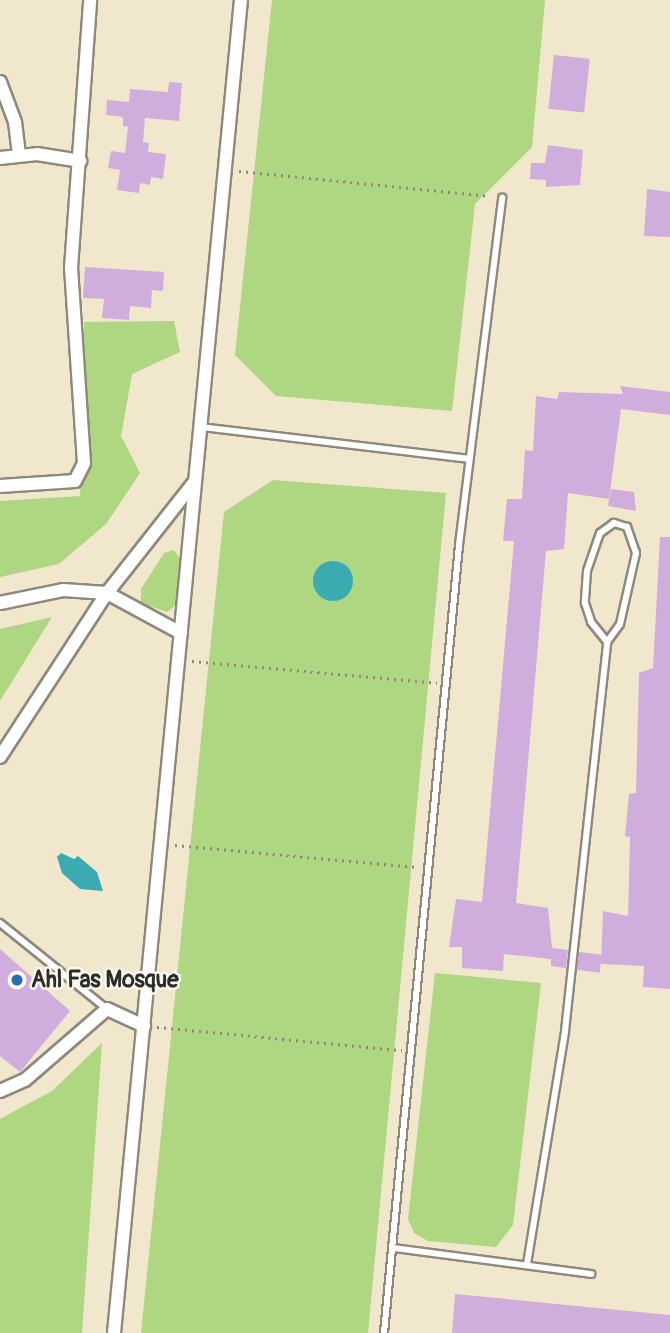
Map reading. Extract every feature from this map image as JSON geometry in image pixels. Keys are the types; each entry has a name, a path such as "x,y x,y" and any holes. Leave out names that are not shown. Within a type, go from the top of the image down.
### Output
{"street":[{"path":"0,486 75,481 82,470 71,268 90,0"},
{"path":"114,1333 242,0"},
{"path":"0,82 15,122 19,155"},
{"path":"0,158 19,155 80,161"},
{"path":"0,757 107,593 196,481"},
{"path":"0,603 63,590 107,593 181,633"},
{"path":"0,1091 25,1080 107,1009 144,1026"}],"lane":[{"path":"384,1333 445,684 469,459 502,198"},
{"path":"201,427 469,459"},
{"path":"527,1264 565,1031 607,642 620,624 636,553 627,527 614,523 600,533 587,571 585,603 591,622 607,642"},
{"path":"0,923 107,1009"},
{"path":"394,1248 591,1274"}],"path":[{"path":"225,169 502,198"},
{"path":"179,660 445,684"},
{"path":"161,843 428,868"},
{"path":"144,1026 412,1050"}],"green space":[{"path":"272,0 545,0 532,147 475,204 452,411 276,396 235,355"},
{"path":"174,321 180,352 132,374 121,436 140,473 106,524 59,564 0,577 0,501 80,496 84,322"},
{"path":"273,480 446,493 368,1333 141,1333 224,512"},
{"path":"174,550 180,559 176,605 167,612 141,603 141,589 164,553"},
{"path":"52,617 0,701 0,629"},
{"path":"435,973 541,983 513,1225 496,1247 428,1241 414,1233 408,1219"},
{"path":"102,1043 82,1333 0,1333 0,1119 52,1091"}],"water":[{"path":"333,561 347,567 353,581 347,595 333,601 319,595 313,581 319,567"},
{"path":"61,853 74,859 78,856 97,872 103,891 80,889 62,873 57,857"}],"building":[{"path":"554,55 590,59 584,112 548,109"},
{"path":"169,82 182,83 179,121 145,118 143,142 149,143 148,152 166,154 163,179 151,177 150,185 140,183 139,193 117,190 120,170 108,168 111,151 125,153 128,127 123,126 123,117 106,115 107,100 129,102 130,89 168,92"},
{"path":"548,145 583,150 580,185 546,187 546,180 530,179 531,163 545,163"},
{"path":"647,189 670,192 670,237 644,236"},
{"path":"85,267 164,272 163,291 152,290 151,308 130,306 129,320 102,318 104,299 83,298"},
{"path":"620,386 670,392 670,415 621,409 609,499 568,493 564,549 546,551 516,903 548,908 552,948 568,950 566,968 551,966 551,959 504,954 503,971 462,968 462,947 449,947 456,899 482,902 514,541 503,541 507,499 522,499 525,450 533,451 536,396 557,399 559,392 623,394"},
{"path":"611,489 634,492 636,511 608,506"},
{"path":"660,537 670,537 670,989 643,987 644,966 601,964 603,911 628,916 630,837 625,836 629,794 636,793 639,673 653,668"},
{"name":"Ahl Fas Mosque","path":"0,949 70,1011 20,1072 0,1056"},
{"path":"579,952 602,955 600,973 577,970"},
{"path":"455,1294 670,1315 670,1333 452,1333"}],"place":[{"name":"Ahl Fas Mosque","path":"17,980"}]}
